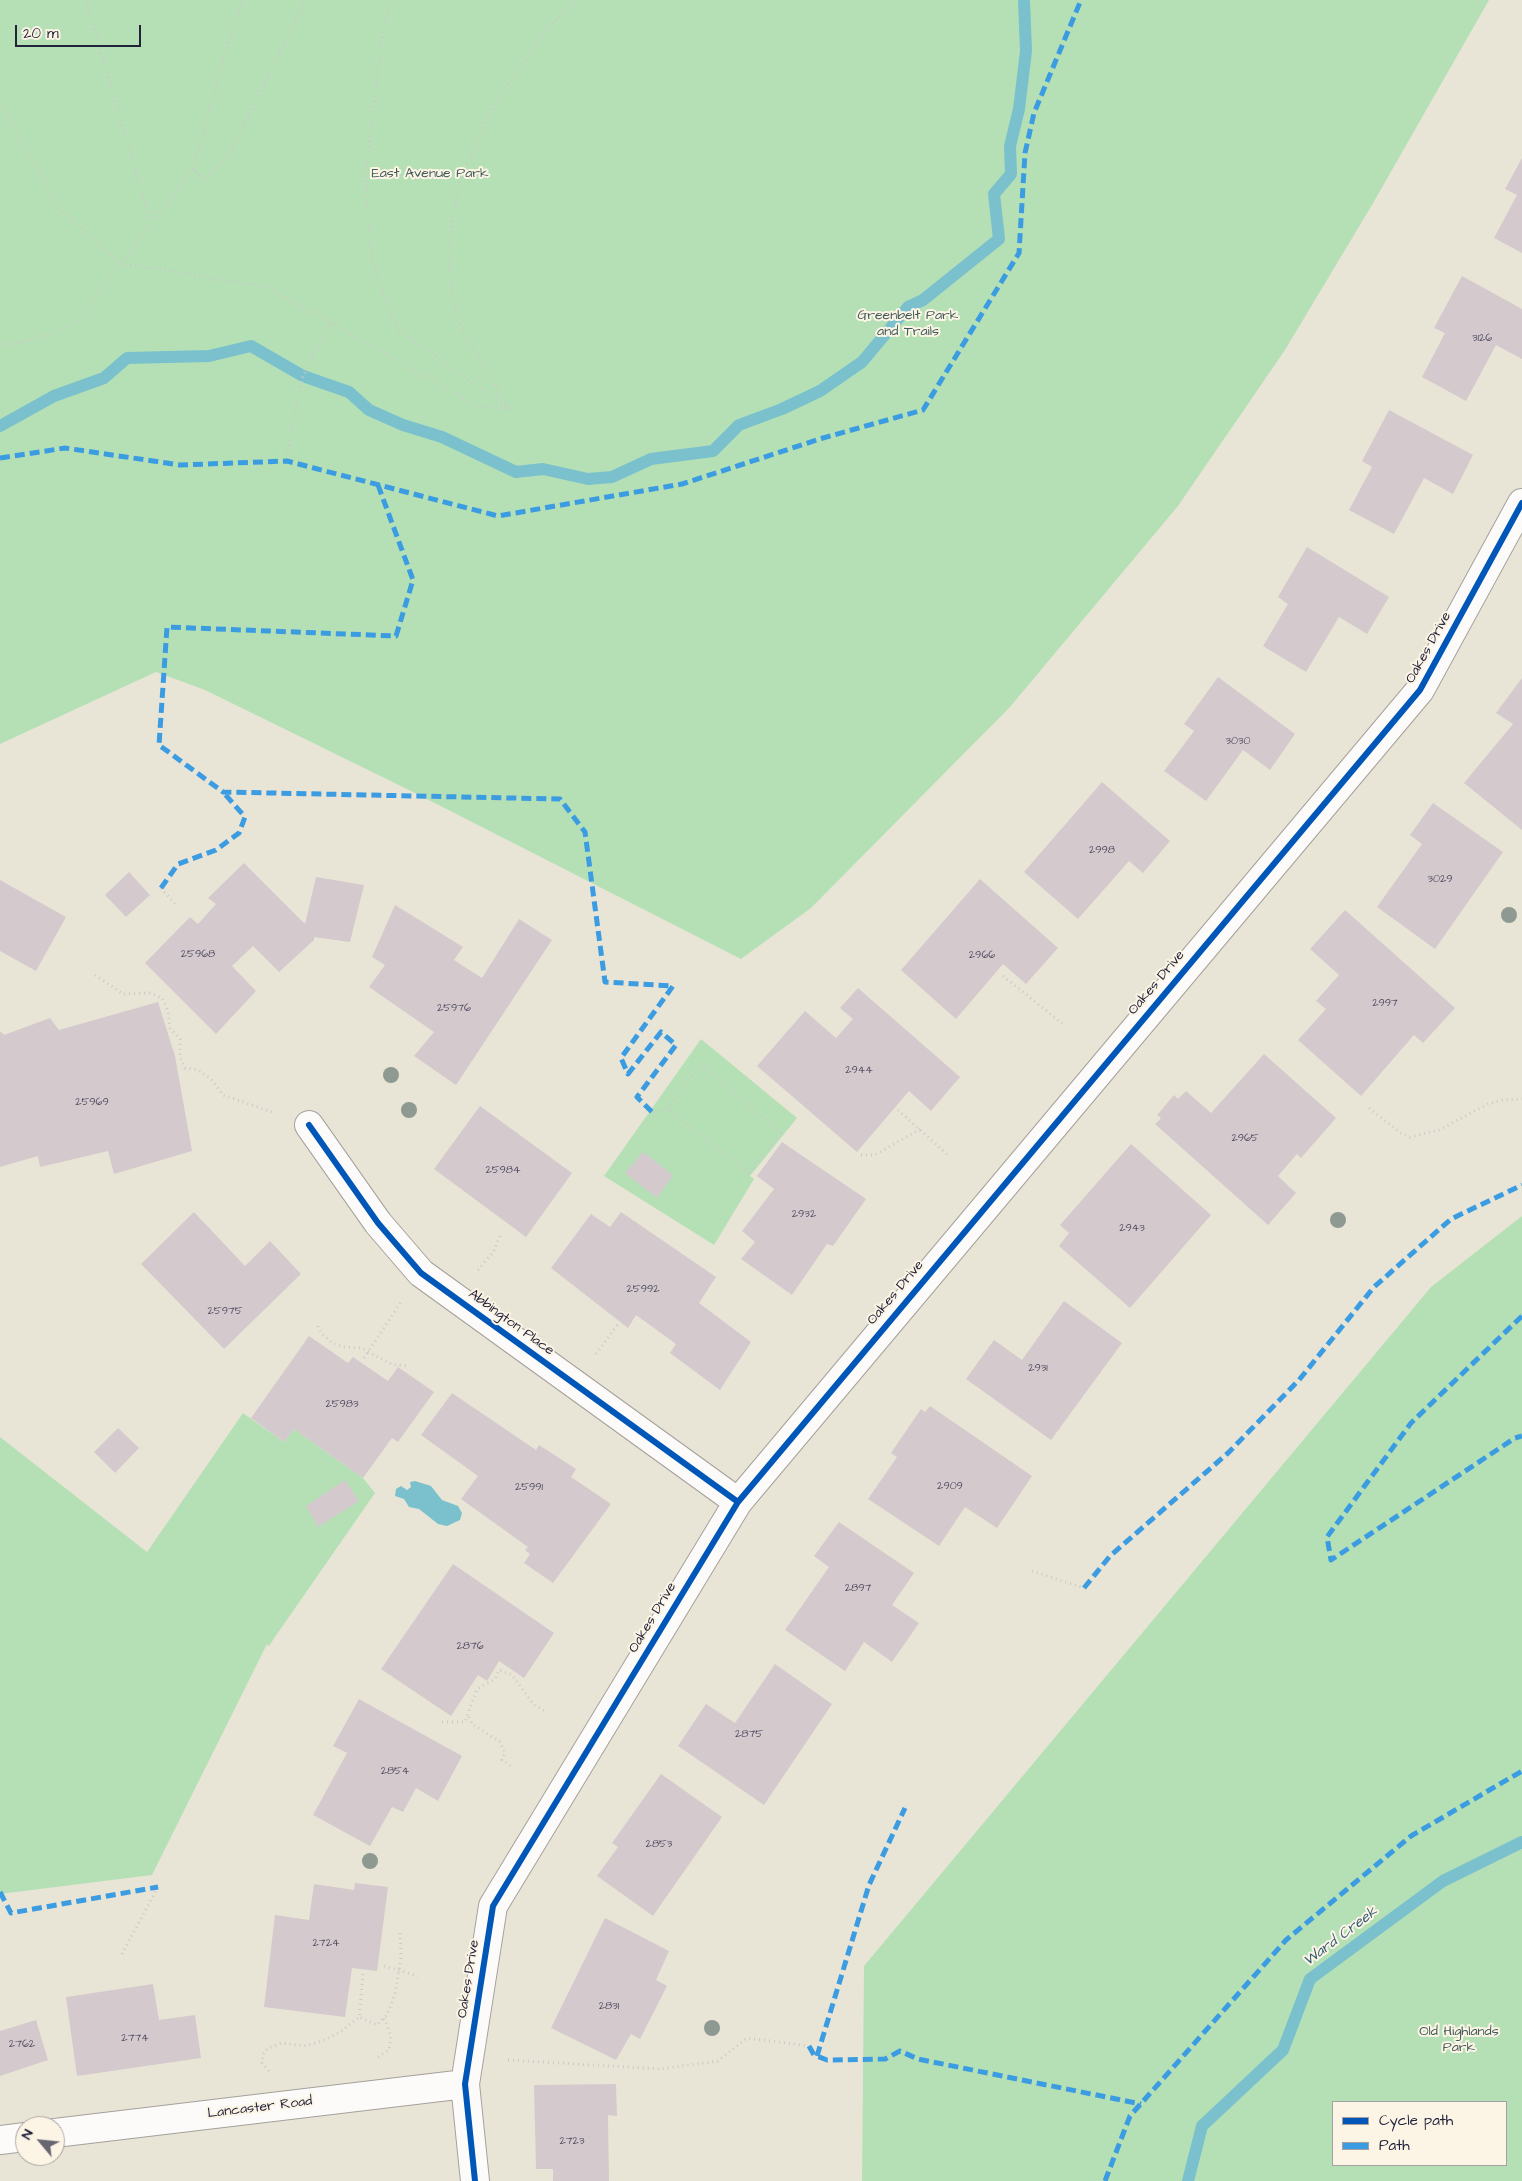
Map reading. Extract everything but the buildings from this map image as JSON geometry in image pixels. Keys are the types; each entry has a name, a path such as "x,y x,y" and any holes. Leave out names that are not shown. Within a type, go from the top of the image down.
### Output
{"street":[{"name":"Oakes Drive","path":"475,2181 465,2084 493,1906 738,1502 1420,690 1522,503"},
{"name":"Abbington Place","path":"309,1125 378,1223 421,1273 738,1502"},
{"name":"Lancaster Road","path":"65,2132 465,2084"},
{"path":"0,2140 15,2138"}],"path":[{"path":"86,0 151,221"},
{"path":"0,345 32,340 82,320 151,221 193,169 232,25 243,0"},
{"path":"193,169 203,181 232,151 305,0"},
{"path":"391,0 381,44 365,179 372,261 397,328 510,409"},
{"path":"510,409 456,316 448,247 449,237 460,180 494,105 549,26 579,0"},
{"path":"0,103 59,208 120,264 187,273 217,280 262,285 477,406 510,409"},
{"path":"287,461 292,422 303,376 330,322"},
{"path":"161,888 177,906"},
{"path":"95,975 123,994 150,993 162,998 168,1011 170,1028 180,1039 180,1058 185,1068 198,1070 211,1079 223,1095 309,1125"},
{"path":"1003,976 1064,1025"},
{"path":"653,1112 666,1109 701,1064 780,1133 749,1172 666,1109"},
{"path":"1370,1108 1410,1138 1439,1130 1488,1104 1502,1100 1522,1100"},
{"path":"898,1110 950,1158"},
{"path":"861,1155 875,1155 920,1129"},
{"path":"473,1275 494,1251 501,1233"},
{"path":"364,1358 421,1273"},
{"path":"318,1326 321,1334 332,1343 343,1347 361,1348 390,1364 406,1366"},
{"path":"1032,1571 1084,1588"},
{"path":"442,1722 465,1722 477,1689 495,1679 499,1670 512,1675 534,1705 547,1712"},
{"path":"468,1717 472,1724 500,1742 505,1753 502,1760 511,1766"},
{"path":"122,1954 158,1887"},
{"path":"359,2017 376,2025 384,2018 395,1994 398,1970 402,1957 400,1932"},
{"path":"384,1966 418,1976"},
{"path":"279,2071 269,2072 262,2063 263,2054 268,2048 282,2043 304,2046 322,2041 339,2033 359,2017 363,1974"},
{"path":"373,2060 388,2050 391,2036 384,2018"},
{"path":"508,2060 661,2070 718,2061 747,2038 810,2046"}],"green space":[{"name":"Greenbelt Park and Trails","path":"0,0 1489,0 1372,205 1285,350 1178,506 1010,707 811,908 741,959 415,793 205,690 156,672 0,744"},
{"path":"701,1039 797,1118 750,1176 754,1179 714,1245 604,1176"},
{"name":"Old Highlands Park","path":"1522,1216 1522,2181 862,2181 864,1966 1431,1287"},
{"path":"243,1413 284,1442 294,1429 363,1478 375,1493 269,1646 267,1644 152,1875 0,1894 0,1437 147,1552"}],"water":[{"path":"415,1481 431,1486 442,1500 458,1506 462,1513 460,1520 447,1526 438,1524 419,1509 409,1507 404,1499 395,1496 396,1489 401,1486 407,1490 411,1487 410,1482"}],"waterway":[{"path":"0,426 54,396 104,378 127,358 209,356 251,346 303,376 349,392 369,410 403,425 442,437 516,472 543,469 588,479 612,477 651,459 713,451 739,425 782,409 820,391 862,362 908,307 923,300 999,239 994,194 1011,174 1010,146 1019,109 1026,51 1024,0"},
{"name":"Ward Creek","path":"1188,2181 1202,2126 1283,2050 1310,1979 1443,1881 1522,1842"}],"marked path":[{"path":"0,458 65,448 180,465 287,461 498,516 682,484 823,438 923,410 1019,253 1025,153 1034,113 1081,0"},
{"path":"378,485 413,580 396,636 167,627 159,745 223,792 560,799 585,832 605,982 673,986 621,1058 628,1074 661,1032 676,1045 637,1097 653,1113"},
{"path":"161,888 178,864 216,850 239,833 245,817 223,792"},
{"path":"1084,1588 1110,1556 1228,1453 1299,1380 1374,1287 1451,1219 1522,1185"},
{"path":"1522,1316 1411,1423 1327,1537 1331,1560 1515,1438 1522,1436"},
{"path":"1105,2181 1130,2116 1286,1940 1411,1836 1522,1771"},
{"path":"817,2056 869,1885 905,1808"},
{"path":"0,1892 11,1913 158,1887"},
{"path":"809,2046 814,2055 827,2060 885,2059 900,2051 918,2059 1141,2104"}],"cycle path":[{"path":"475,2181 465,2084 493,1906 738,1502 1420,690 1522,503"},
{"path":"309,1125 378,1223 421,1273 738,1502"}],"park label":[{"name":"East Avenue Park","path":"430,174"}]}
